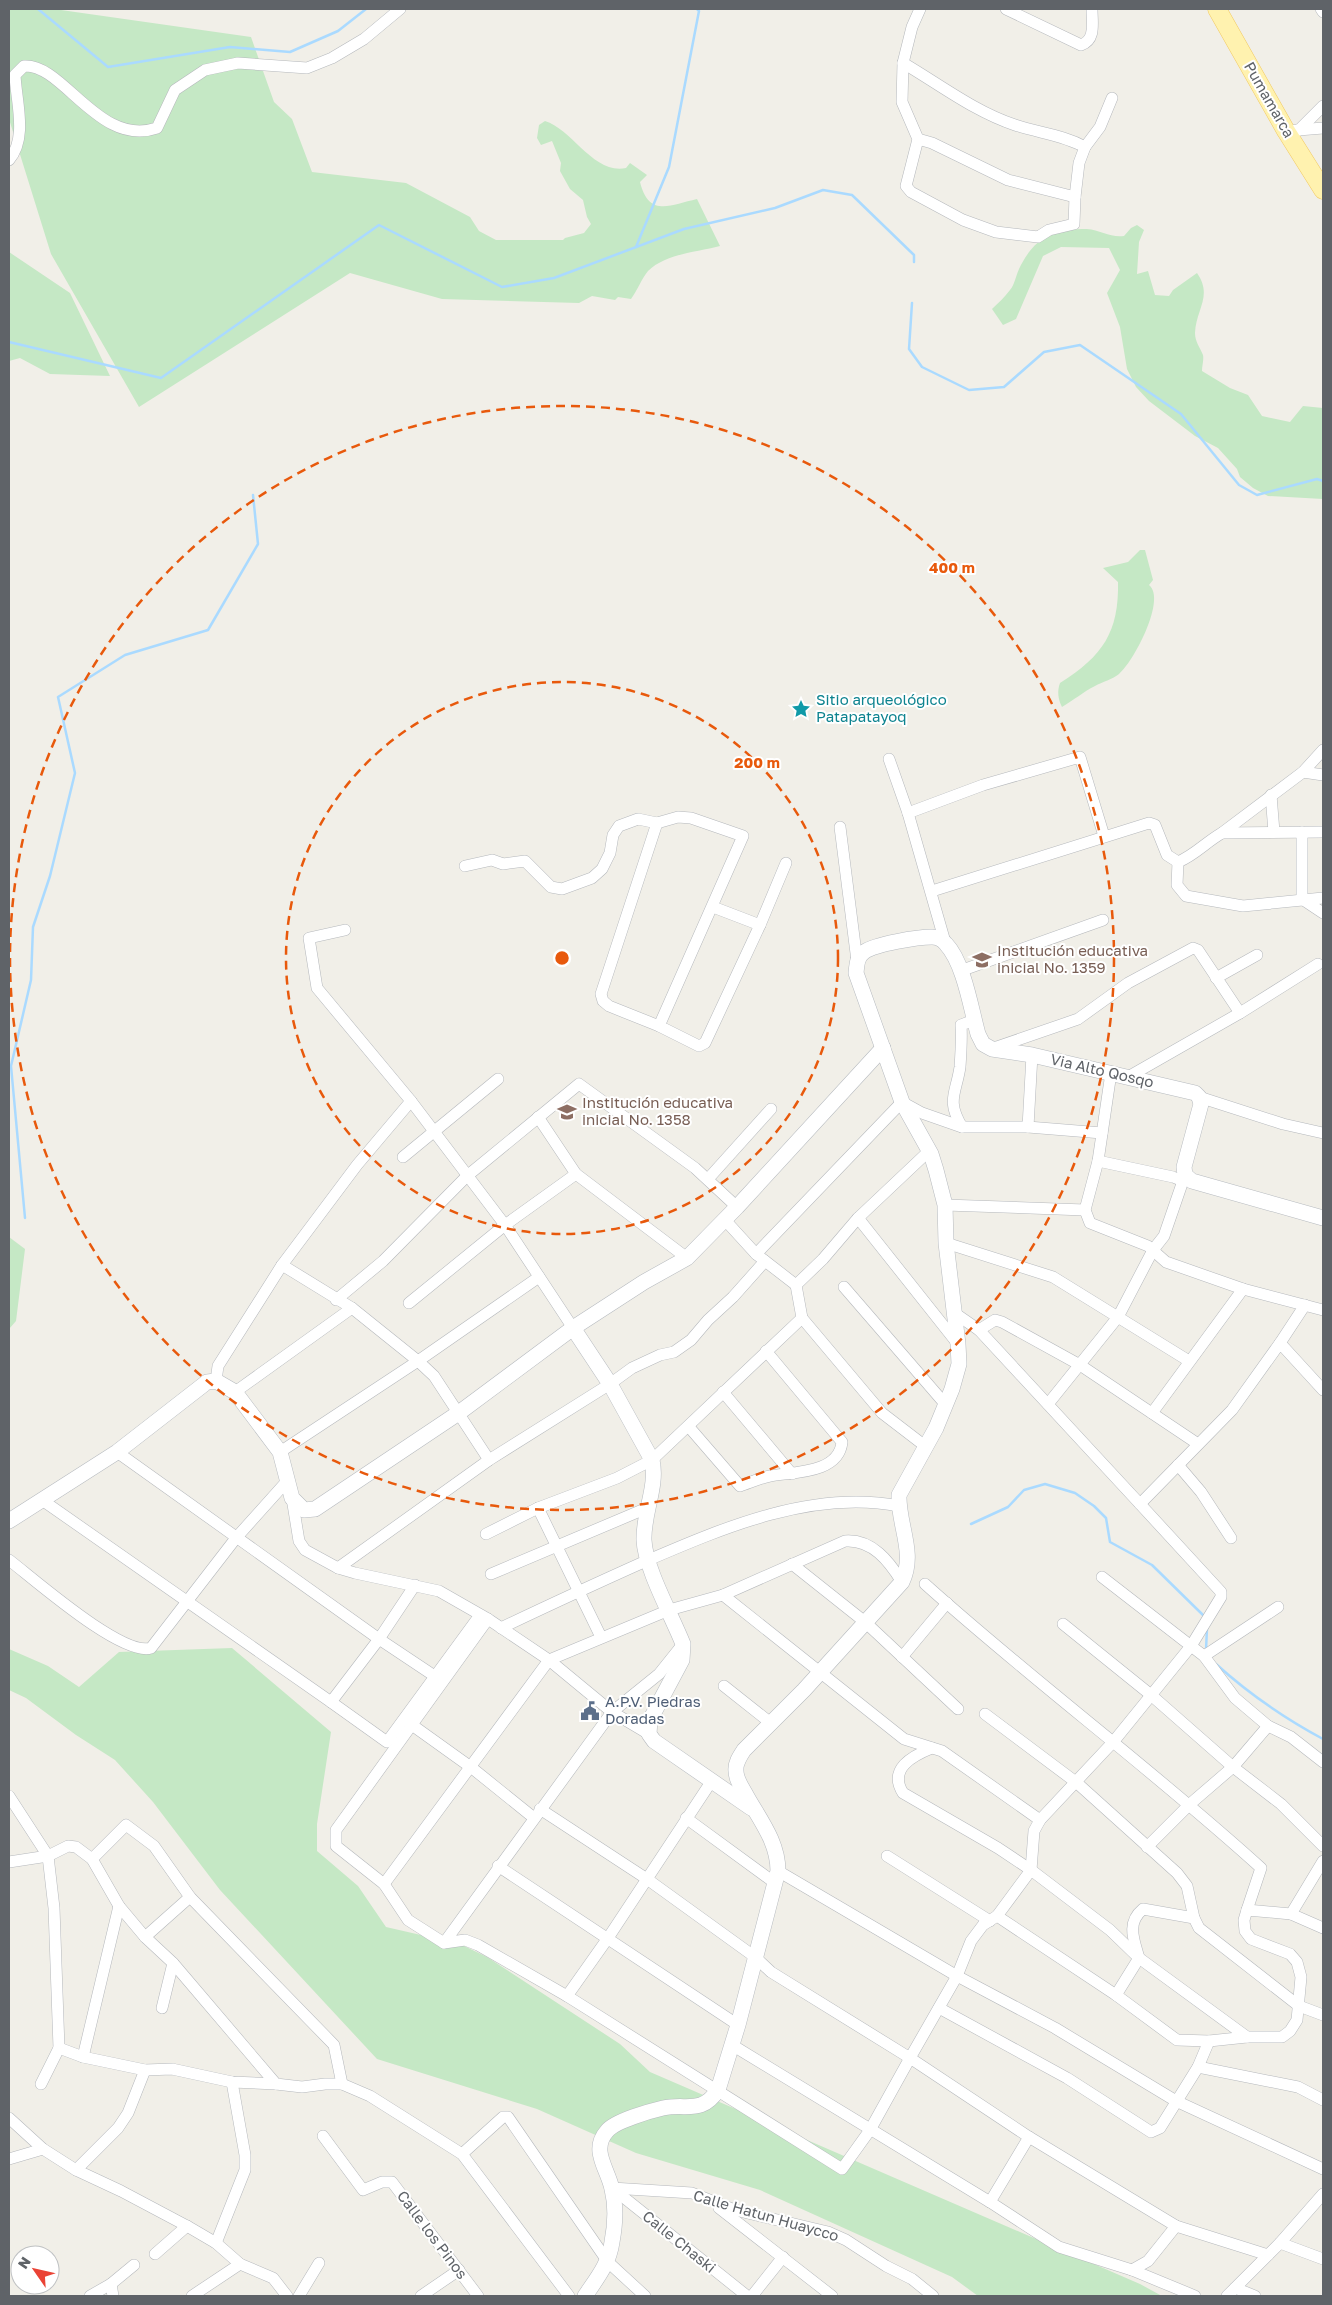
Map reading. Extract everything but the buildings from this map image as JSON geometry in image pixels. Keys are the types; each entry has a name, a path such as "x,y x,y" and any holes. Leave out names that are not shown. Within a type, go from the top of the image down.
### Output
{"main road":[{"name":"Pumamarca","path":"1217,9 1293,130 1323,190"}],"street":[{"path":"9,160 13,155 20,127 15,75 24,66 31,65 43,70 88,108 117,126 146,131 157,128 175,90 205,70 238,63 307,68 332,58 364,39 400,9"},
{"path":"920,9 912,28 903,64 902,102 918,139 906,186 911,192 963,220 996,232 1038,237 1049,230 1074,224 1079,163 1085,147 1100,127 1112,98"},
{"path":"1006,9 1081,45 1088,43 1092,36 1092,9"},
{"path":"903,64 984,111 1014,125 1067,139 1085,147"},
{"path":"1293,130 1323,106"},
{"path":"1293,130 1323,128"},
{"path":"918,139 932,143 1008,180 1075,197"},
{"path":"1178,862 1192,856 1208,841 1222,833 1303,772 1323,750"},
{"path":"908,813 983,786 1080,757 1104,836"},
{"path":"889,759 932,891 945,942 954,956 960,971 980,1039 992,1049 1078,1019 1128,983 1193,948 1198,950 1240,1013"},
{"path":"1303,772 1323,775"},
{"path":"1270,795 1274,832"},
{"path":"465,866 492,860 503,864 526,861 551,887 562,889 592,878 602,869 610,853 613,835 619,826 638,819 657,822 678,817 691,818 743,836 659,1026"},
{"path":"657,822 601,994 603,1001 609,1006 659,1026 699,1046 702,1046 760,925 786,863"},
{"path":"932,891 1149,822 1155,825 1167,855 1178,862"},
{"path":"585,2296 608,2262 614,2220 612,2188 601,2161 600,2145 607,2131 616,2124 664,2108 699,2107 712,2099 718,2090 738,2025 776,1877 778,1858 770,1835 737,1779 735,1769 738,1760 744,1750 772,1724 902,1582 909,1563 899,1506 899,1495 946,1405 957,1376 959,1364 958,1344 946,1242 945,1205 929,1151 902,1102 856,972 857,961 840,827"},
{"path":"1302,832 1302,898"},
{"path":"1222,833 1323,832"},
{"path":"1178,862 1177,885 1186,896 1243,906 1302,898 1323,898"},
{"path":"1302,898 1323,913"},
{"path":"713,907 760,925"},
{"path":"960,971 1103,920"},
{"path":"345,930 309,938 317,988 411,1101 505,1225 610,1384 652,1460 655,1472 647,1508 644,1541 648,1561 683,1644 682,1660 650,1720 649,1734"},
{"path":"857,961 864,952 872,948 909,940 935,937 945,942"},
{"path":"1216,978 1257,956"},
{"path":"1128,1076 1240,1013 1318,964"},
{"path":"962,1127 954,1113 953,1092 960,1069 961,1025 974,1020"},
{"path":"292,1498 304,1510 315,1509 460,1412 573,1328 644,1282 688,1258 883,1048"},
{"name":"Via Alto Qosqo","path":"992,1049 1032,1055 1128,1076 1195,1093 1199,1097"},
{"path":"1028,1126 1032,1055"},
{"path":"1111,1073 1098,1161 1085,1210 1090,1223 1153,1250 1166,1262 1243,1289 1323,1310"},
{"path":"403,1157 498,1079"},
{"path":"336,1300 383,1260 467,1176 579,1084 708,1179 737,1207"},
{"path":"1199,1097 1283,1124 1323,1133"},
{"path":"1048,1404 1118,1317 1153,1250 1164,1236 1170,1224 1184,1178 1184,1166 1201,1104 1199,1097"},
{"path":"216,1381 218,1366 282,1265 357,1165 411,1101"},
{"path":"902,1102 922,1113 962,1127 1028,1126 1102,1133"},
{"path":"338,1568 489,1460 610,1384 632,1368 660,1355 674,1352 691,1340 708,1320 733,1297 760,1257 902,1102"},
{"path":"708,1179 771,1109"},
{"path":"538,1117 576,1174 688,1258"},
{"path":"796,1285 823,1259 858,1218 929,1151"},
{"path":"1098,1161 1184,1178 1323,1218"},
{"path":"409,1303 505,1225 576,1174"},
{"path":"945,1205 1085,1210"},
{"path":"858,1218 958,1344"},
{"path":"725,1220 760,1257 796,1285 802,1318 882,1413 925,1446"},
{"path":"946,1242 1053,1277 1189,1361"},
{"path":"282,1265 336,1300 352,1308 434,1376 460,1412 489,1460"},
{"path":"280,1452 418,1361 539,1277"},
{"path":"844,1287 946,1405"},
{"path":"1152,1413 1243,1289"},
{"path":"1140,1504 1232,1410 1305,1305"},
{"path":"234,1392 352,1308"},
{"path":"484,1617 412,1725 336,1830 336,1846 384,1884 408,1920 444,1943 465,1940 478,1945 567,1996 842,2169 870,2130 957,1976 972,1941 983,1925 994,1918 1031,1870 1034,1832 1040,1820 1077,1783 1114,1741 1191,1646 1221,1597 1221,1592 979,1330 953,1312"},
{"path":"486,1534 538,1508 617,1478 652,1460 802,1318"},
{"path":"979,1330 994,1320 1002,1322 1080,1365 1198,1444"},
{"path":"1280,1343 1323,1390"},
{"path":"689,1427 740,1486 767,1476 810,1472 822,1467 840,1449 842,1442 766,1352"},
{"path":"9,1521 117,1452 207,1382 216,1381 234,1392 280,1452 292,1498 299,1542 305,1550 338,1568 416,1584 439,1591 484,1617 549,1660 612,1712 649,1734 654,1742 754,1810"},
{"path":"723,1392 792,1474"},
{"path":"117,1452 379,1639 436,1677"},
{"path":"1178,1465 1201,1492 1231,1538"},
{"path":"9,1560 108,1636 144,1650 151,1648 236,1538 288,1480"},
{"path":"42,1500 387,1742 484,1617"},
{"path":"501,1628 578,1591 698,1539 785,1510 865,1501 899,1506"},
{"path":"538,1508 601,1637"},
{"path":"491,1574 647,1508"},
{"path":"384,1884 472,1768 549,1660 670,1610 724,1595 845,1541 864,1542 880,1554 902,1582"},
{"path":"792,1564 865,1622 958,1709"},
{"path":"1102,1577 1204,1656 1235,1698 1268,1726 1290,1737 1323,1762"},
{"path":"331,1702 379,1639 416,1584"},
{"path":"887,1856 994,1918 1116,1995 1177,2040 1208,2042 1246,2037 1282,2037 1290,2031 1297,2020 1301,1977 1297,1962 1290,1954 1251,1939 1245,1931 1244,1920 1261,1868 1190,1804 1018,1665 925,1584"},
{"path":"724,1595 904,1739 942,1751 1040,1820"},
{"path":"902,1657 947,1603"},
{"path":"1204,1656 1278,1607"},
{"path":"1063,1624 1151,1695 1233,1767 1281,1804 1323,1846"},
{"path":"444,1943 498,1866 612,1712 659,1674 683,1644"},
{"path":"724,1686 772,1724"},
{"path":"985,1714 1077,1783 1177,1872 1187,1886 1194,1918 1199,1928 1299,2006 1323,2015"},
{"path":"412,1725 537,1814 647,1879 755,1957 771,1972 910,2058 1029,2137 1176,2226 1268,2255"},
{"path":"1147,1847 1190,1804 1233,1767 1268,1726"},
{"path":"932,1748 908,1759 901,1766 898,1778 899,1787 903,1793 998,1848 1031,1870 1110,1930 1139,1958 1246,2037"},
{"path":"567,1996 608,1938 711,1782"},
{"path":"9,1796 48,1856 54,1908 59,2048 40,2084"},
{"path":"686,1818 776,1877 1055,2028 1176,2101 1323,2169"},
{"path":"92,1859 126,1825 154,1846 190,1896 334,2045 342,2084"},
{"path":"9,1862 48,1856 68,1846 76,1847 92,1859 119,1906 145,1937 173,1963 276,2084"},
{"path":"1291,1914 1323,1861"},
{"path":"498,1866 738,2025"},
{"path":"145,1937 190,1896"},
{"path":"83,2057 119,1906"},
{"path":"1116,1995 1139,1958 1131,1927 1135,1915 1143,1909 1194,1918"},
{"path":"1247,1910 1291,1914 1323,1928"},
{"path":"162,2008 173,1963"},
{"path":"939,2008 1067,2078 1151,2132 1160,2128 1198,2067 1208,2042"},
{"path":"732,2045 990,2202 1059,2247 1132,2270 1195,2296"},
{"path":"59,2048 83,2057 145,2070 172,2069 232,2082 302,2087 342,2084 370,2096 462,2154 569,2296"},
{"path":"1198,2067 1298,2088 1323,2100"},
{"path":"76,2170 118,2128 128,2113 145,2070"},
{"path":"216,2243 244,2170 245,2155 232,2082"},
{"path":"462,2154 503,2118 508,2117 608,2262 646,2296"},
{"path":"9,2118 43,2149 76,2170 121,2191 216,2243 240,2264 273,2278 287,2296"},
{"name":"Calle los Pinos","path":"323,2136 363,2190 382,2182 392,2182 478,2296"},
{"path":"990,2202 1029,2137"},
{"path":"9,2159 43,2149"},
{"name":"Calle Hatun Huaycco","path":"612,2188 692,2194 735,2210 828,2232 846,2240 886,2266 912,2279 932,2296"},
{"name":"Calle Chaski","path":"612,2188 747,2296"},
{"path":"1231,2292 1280,2243 1323,2194"},
{"path":"709,2200 832,2296"},
{"path":"155,2254 187,2226"},
{"path":"1132,2270 1148,2261 1176,2226"},
{"path":"1280,2243 1323,2259"},
{"path":"752,2296 783,2257"},
{"path":"192,2296 240,2264"},
{"path":"300,2296 319,2264"},
{"path":"90,2296 111,2284 134,2265"},
{"path":"421,2296 458,2270"},
{"path":"111,2284 113,2296"},
{"path":"1231,2292 1255,2296"}],"green space":[{"path":"9,9 54,9 251,37 274,102 292,119 312,172 406,183 470,217 479,231 496,240 563,240 584,233 591,224 587,217 583,200 570,189 560,171 561,163 552,141 541,145 537,138 539,125 545,121 565,133 593,158 604,165 614,168 626,168 630,163 647,175 640,182 649,201 655,205 669,206 697,199 720,246 672,257 655,265 648,271 631,299 618,297 615,300 592,296 579,303 442,299 350,273 139,407 51,254 9,119"},
{"path":"1137,225 1144,230 1139,242 1137,274 1148,271 1155,295 1169,296 1173,290 1197,273 1202,281 1204,296 1196,324 1195,336 1203,355 1202,371 1230,388 1248,395 1262,416 1290,422 1303,406 1323,408 1323,499 1268,496 1253,488 1240,477 1237,469 1218,448 1195,436 1149,401 1136,387 1127,369 1120,327 1107,293 1120,270 1109,248 1061,247 1043,256 1016,319 1003,325 992,309 1012,288 1019,269 1031,250 1046,237 1054,233 1075,229 1087,229 1115,236 1124,236 1131,228"},
{"path":"9,252 70,293 110,376 50,374 20,358 9,361"},
{"path":"1140,550 1145,550 1153,580 1149,585 1153,592 1154,603 1146,631 1132,657 1119,674 1091,688 1062,707 1058,695 1060,683 1075,673 1098,652 1106,641 1111,629 1118,600 1118,582 1103,568 1128,562"},
{"path":"9,1237 25,1249 16,1321 9,1329"},
{"path":"232,1648 331,1732 317,1824 317,1851 358,1886 386,1927 460,1944 487,1957 620,2044 650,2072 1140,2284 1162,2296 978,2296 952,2277 760,2190 636,2153 537,2109 377,2059 220,1890 153,1802 115,1760 76,1735 26,1698 9,1690 9,1649 48,1666 79,1687 119,1652"}],"waterway":[{"path":"38,9 108,67 230,47 290,52 338,31 366,9"},
{"path":"636,247 669,167 699,11 697,9"},
{"path":"9,342 161,378 379,225 502,287 554,278 684,229 775,208 823,190 852,195 914,255 914,262"},
{"path":"912,303 909,349 922,367 969,390 1004,387 1044,352 1080,345 1181,414 1239,485 1257,495 1317,479 1323,481"},
{"path":"25,1218 11,1066 31,980 33,927 50,876 75,773 58,697 125,655 208,630 258,544 253,495"},
{"path":"971,1524 1008,1507 1024,1490 1045,1484 1075,1493 1094,1506 1106,1518 1110,1542 1152,1565 1204,1616"},
{"path":"1206,1650 1207,1628"},
{"path":"1216,1664 1267,1705 1323,1739"}],"place":[{"name":"Sitio arqueológico Patapatayoq","path":"801,709"},
{"name":"Institución educativa inicial No. 1359","path":"982,960"},
{"name":"Institución educativa inicial No. 1358","path":"567,1112"},
{"name":"A.P.V. Piedras Doradas","path":"590,1711"}]}
